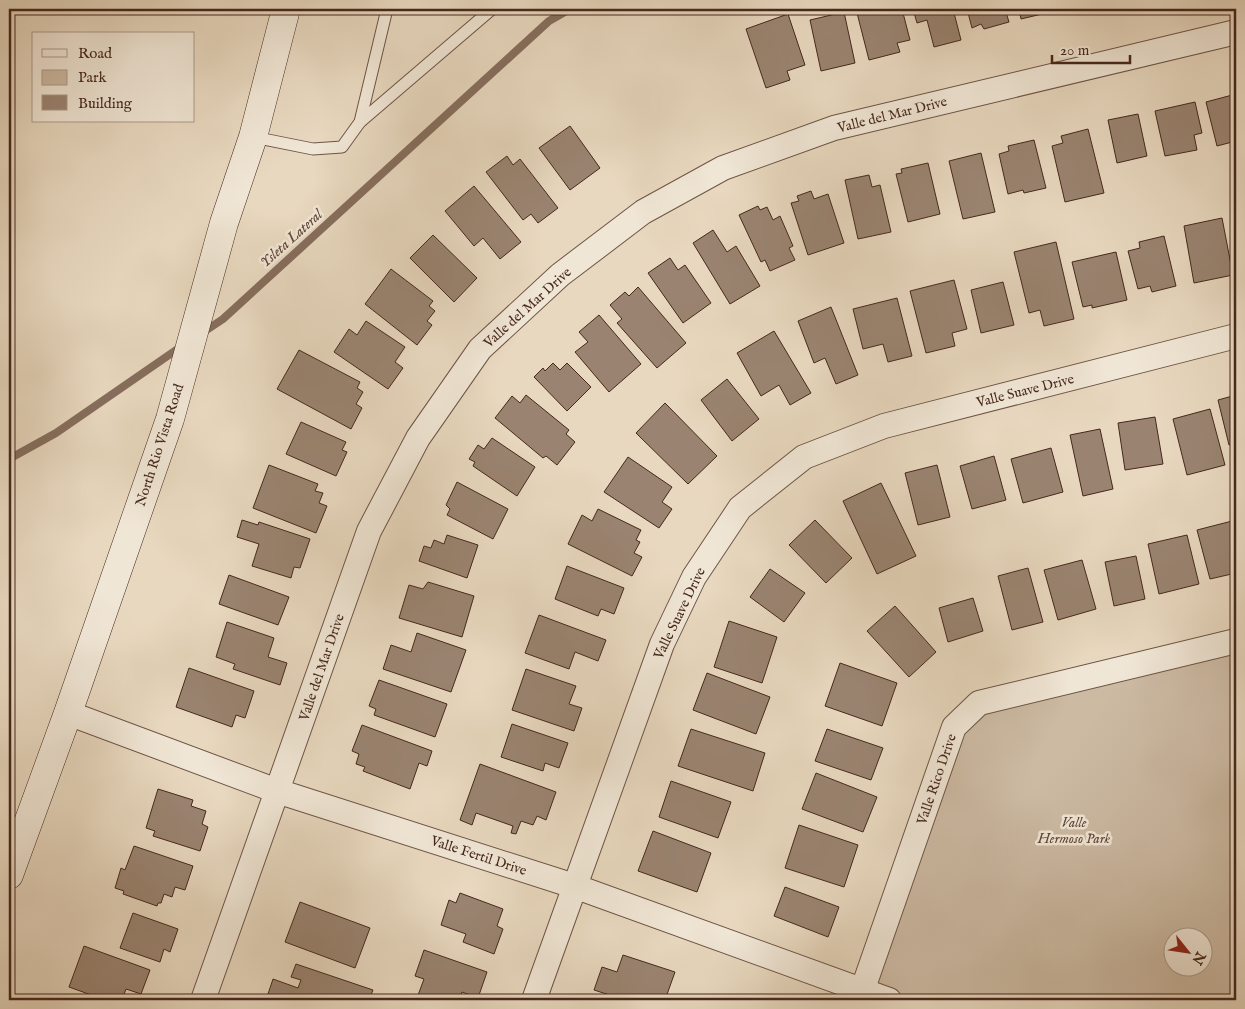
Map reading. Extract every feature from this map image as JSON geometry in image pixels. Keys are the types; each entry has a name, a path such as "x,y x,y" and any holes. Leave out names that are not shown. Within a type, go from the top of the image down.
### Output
{"street":[{"name":"North Rio Vista Road","path":"9,875 68,713 170,419 224,223 253,137 286,9"},
{"name":"Valle del Mar Drive","path":"203,1000 369,532 418,438 480,349 560,275 643,212 723,168 824,131 1236,32"},
{"name":"Valle Suave Drive","path":"534,1000 662,644 694,577 740,508 804,457 884,426 1236,336"},
{"name":"Valle Rico Drive","path":"861,996 954,727 979,703 1236,641"},
{"name":"Valle Fertil Drive","path":"68,713 277,791 574,886 861,996 889,1000"}],"lane":[{"path":"360,122 387,9"},
{"path":"253,137 313,149 342,147 360,122 492,9"}],"green space":[{"name":"Valle Hermoso Park","path":"1236,641 1236,1000 889,1000 863,991 954,727 979,703"}],"building":[{"path":"856,9 902,9 910,40 897,43 900,52 869,60"},
{"path":"913,9 953,9 961,40 934,47 927,20 917,23"},
{"path":"967,9 1005,9 1009,22 984,29 981,24 972,28"},
{"path":"1019,9 1063,9 1021,19"},
{"path":"844,12 855,63 821,71 810,20"},
{"path":"788,14 805,65 787,71 790,80 766,88 746,29"},
{"path":"1236,94 1236,141 1217,146 1206,102"},
{"path":"1195,102 1202,133 1194,135 1197,150 1165,156 1155,111"},
{"path":"1138,114 1147,156 1117,163 1108,120"},
{"path":"570,126 600,168 570,190 539,148"},
{"path":"1088,129 1104,193 1065,202 1052,146 1063,143 1061,136"},
{"path":"1034,140 1046,188 1024,193 1023,190 1008,194 999,154 1009,151 1008,146"},
{"path":"981,153 995,212 963,219 949,161"},
{"path":"507,156 513,165 520,159 558,208 538,223 531,214 523,220 486,172"},
{"path":"928,163 940,214 908,222 896,174 902,173 901,169"},
{"path":"869,175 872,187 880,185 891,232 858,239 845,180"},
{"path":"474,186 521,242 500,259 483,238 474,246 445,211"},
{"path":"811,191 814,199 828,194 844,243 808,255 791,203 799,201 797,196"},
{"path":"758,206 760,210 767,207 773,220 780,216 793,246 789,248 795,260 770,271 765,260 761,262 739,215"},
{"path":"1222,218 1233,275 1194,283 1184,226"},
{"path":"713,230 727,252 736,246 760,286 730,304 693,243"},
{"path":"433,235 477,278 454,302 410,258"},
{"path":"1164,236 1176,286 1152,292 1150,286 1138,289 1128,251 1140,248 1139,242"},
{"path":"1056,242 1074,319 1044,326 1040,310 1029,313 1014,252"},
{"path":"1116,252 1127,300 1092,308 1092,305 1083,307 1072,262"},
{"path":"670,258 678,270 685,265 711,303 683,323 648,273"},
{"path":"391,269 433,301 429,306 435,311 427,321 432,325 417,345 365,304"},
{"path":"954,280 967,329 952,333 955,346 926,353 910,291"},
{"path":"1003,282 1014,325 981,333 971,290"},
{"path":"638,287 686,343 657,368 617,323 622,319 610,305 625,292 629,296"},
{"path":"897,298 912,356 888,362 883,344 863,349 853,309"},
{"path":"831,307 858,375 836,384 825,358 814,363 798,321"},
{"path":"599,315 641,364 609,392 575,352 588,342 579,332"},
{"path":"366,321 405,347 395,362 403,368 388,389 334,352 349,329 357,335"},
{"path":"774,331 811,393 790,405 779,385 761,396 737,353"},
{"path":"299,350 360,382 357,388 363,392 356,404 362,408 351,429 277,389"},
{"path":"553,363 560,370 567,363 591,387 567,411 534,377 543,368 545,371"},
{"path":"727,379 759,419 732,441 701,400"},
{"path":"526,395 569,430 566,434 575,442 557,465 546,456 543,458 495,418 512,396 520,403"},
{"path":"1236,395 1236,443 1229,445 1218,400"},
{"path":"665,403 717,456 688,484 636,433"},
{"path":"1210,409 1225,465 1187,475 1173,419"},
{"path":"1155,417 1163,464 1125,470 1118,423"},
{"path":"301,422 346,442 342,450 347,452 336,476 286,454"},
{"path":"1100,429 1113,489 1083,496 1070,435"},
{"path":"492,438 535,467 517,496 473,466 475,462 469,459 478,445 484,449"},
{"path":"1051,448 1063,492 1023,503 1011,459"},
{"path":"994,456 1006,500 972,509 960,466"},
{"path":"628,457 672,487 662,502 672,509 659,528 604,492"},
{"path":"269,465 318,484 315,491 323,493 319,503 327,506 316,533 253,508"},
{"path":"937,465 950,517 918,525 905,473"},
{"path":"457,482 508,509 493,539 447,515 450,509 446,505"},
{"path":"881,483 916,556 877,574 843,501"},
{"path":"598,509 641,530 636,540 640,542 634,553 642,557 632,576 568,544 582,515 592,521"},
{"path":"242,520 258,525 259,522 310,539 300,568 294,567 291,578 252,566 259,544 237,537"},
{"path":"815,520 852,558 826,583 789,545"},
{"path":"1236,520 1236,573 1210,579 1197,530"},
{"path":"447,535 478,545 467,578 419,561 424,546 431,548 434,540 444,544"},
{"path":"1187,535 1199,584 1159,594 1148,544"},
{"path":"1136,556 1145,599 1114,606 1105,562"},
{"path":"1082,560 1096,609 1058,620 1044,570"},
{"path":"567,566 624,588 614,614 601,609 598,616 555,599"},
{"path":"1028,568 1043,622 1012,630 998,576"},
{"path":"770,569 805,593 784,622 750,597"},
{"path":"229,575 289,597 278,625 219,604"},
{"path":"428,582 474,596 462,637 399,618 409,585 423,589"},
{"path":"973,598 983,631 948,642 939,608"},
{"path":"895,606 936,652 909,677 867,631"},
{"path":"539,615 606,640 598,661 575,652 569,669 525,653"},
{"path":"729,621 777,637 762,683 714,667"},
{"path":"227,622 274,638 268,657 287,663 280,685 233,669 235,664 216,657"},
{"path":"417,633 466,650 451,692 383,669 391,645 411,652"},
{"path":"840,663 897,683 882,726 825,706"},
{"path":"189,668 254,691 245,718 236,715 232,727 176,707"},
{"path":"526,669 576,686 569,704 582,708 574,731 512,710"},
{"path":"707,673 770,697 756,734 693,710"},
{"path":"379,680 447,704 435,737 374,715 376,709 369,706"},
{"path":"512,724 568,743 559,768 545,763 543,771 501,757"},
{"path":"362,725 432,751 427,766 419,763 410,789 363,771 365,767 356,764 359,754 352,751"},
{"path":"691,729 765,753 753,791 678,766"},
{"path":"827,729 883,748 871,780 815,761"},
{"path":"480,764 556,792 546,820 537,816 533,825 521,821 516,834 511,833 513,826 476,813 472,825 460,820"},
{"path":"816,773 877,797 863,832 802,809"},
{"path":"671,781 731,802 718,838 659,817"},
{"path":"158,789 193,800 191,806 206,811 202,824 208,827 200,851 153,836 155,831 146,828"},
{"path":"799,825 858,845 844,887 785,868"},
{"path":"653,831 711,853 697,892 638,871"},
{"path":"134,846 193,866 185,890 175,887 172,897 164,894 161,903 158,903 157,906 123,894 124,891 115,888 121,868 125,870"},
{"path":"785,887 839,907 828,937 774,916"},
{"path":"460,893 503,909 497,926 503,929 494,954 463,942 466,934 441,925 449,900 456,903"},
{"path":"300,902 370,928 355,968 285,942"},
{"path":"133,913 178,929 170,952 164,949 160,962 120,948"},
{"path":"84,946 150,970 141,994 126,989 122,1000 105,1000 69,987"},
{"path":"424,950 487,972 478,998 462,992 459,1000 424,1000 417,998 424,979 415,976"},
{"path":"623,955 675,972 665,1000 625,1000 594,990 602,967 617,972"},
{"path":"296,964 373,990 369,1000 266,1000 273,979 298,988 301,980 291,977"}],"waterway":[{"name":"Ysleta Lateral","path":"202,333 223,319 549,21 570,9"},
{"name":"Ysleta Lateral","path":"9,459 56,433 182,346"}]}
